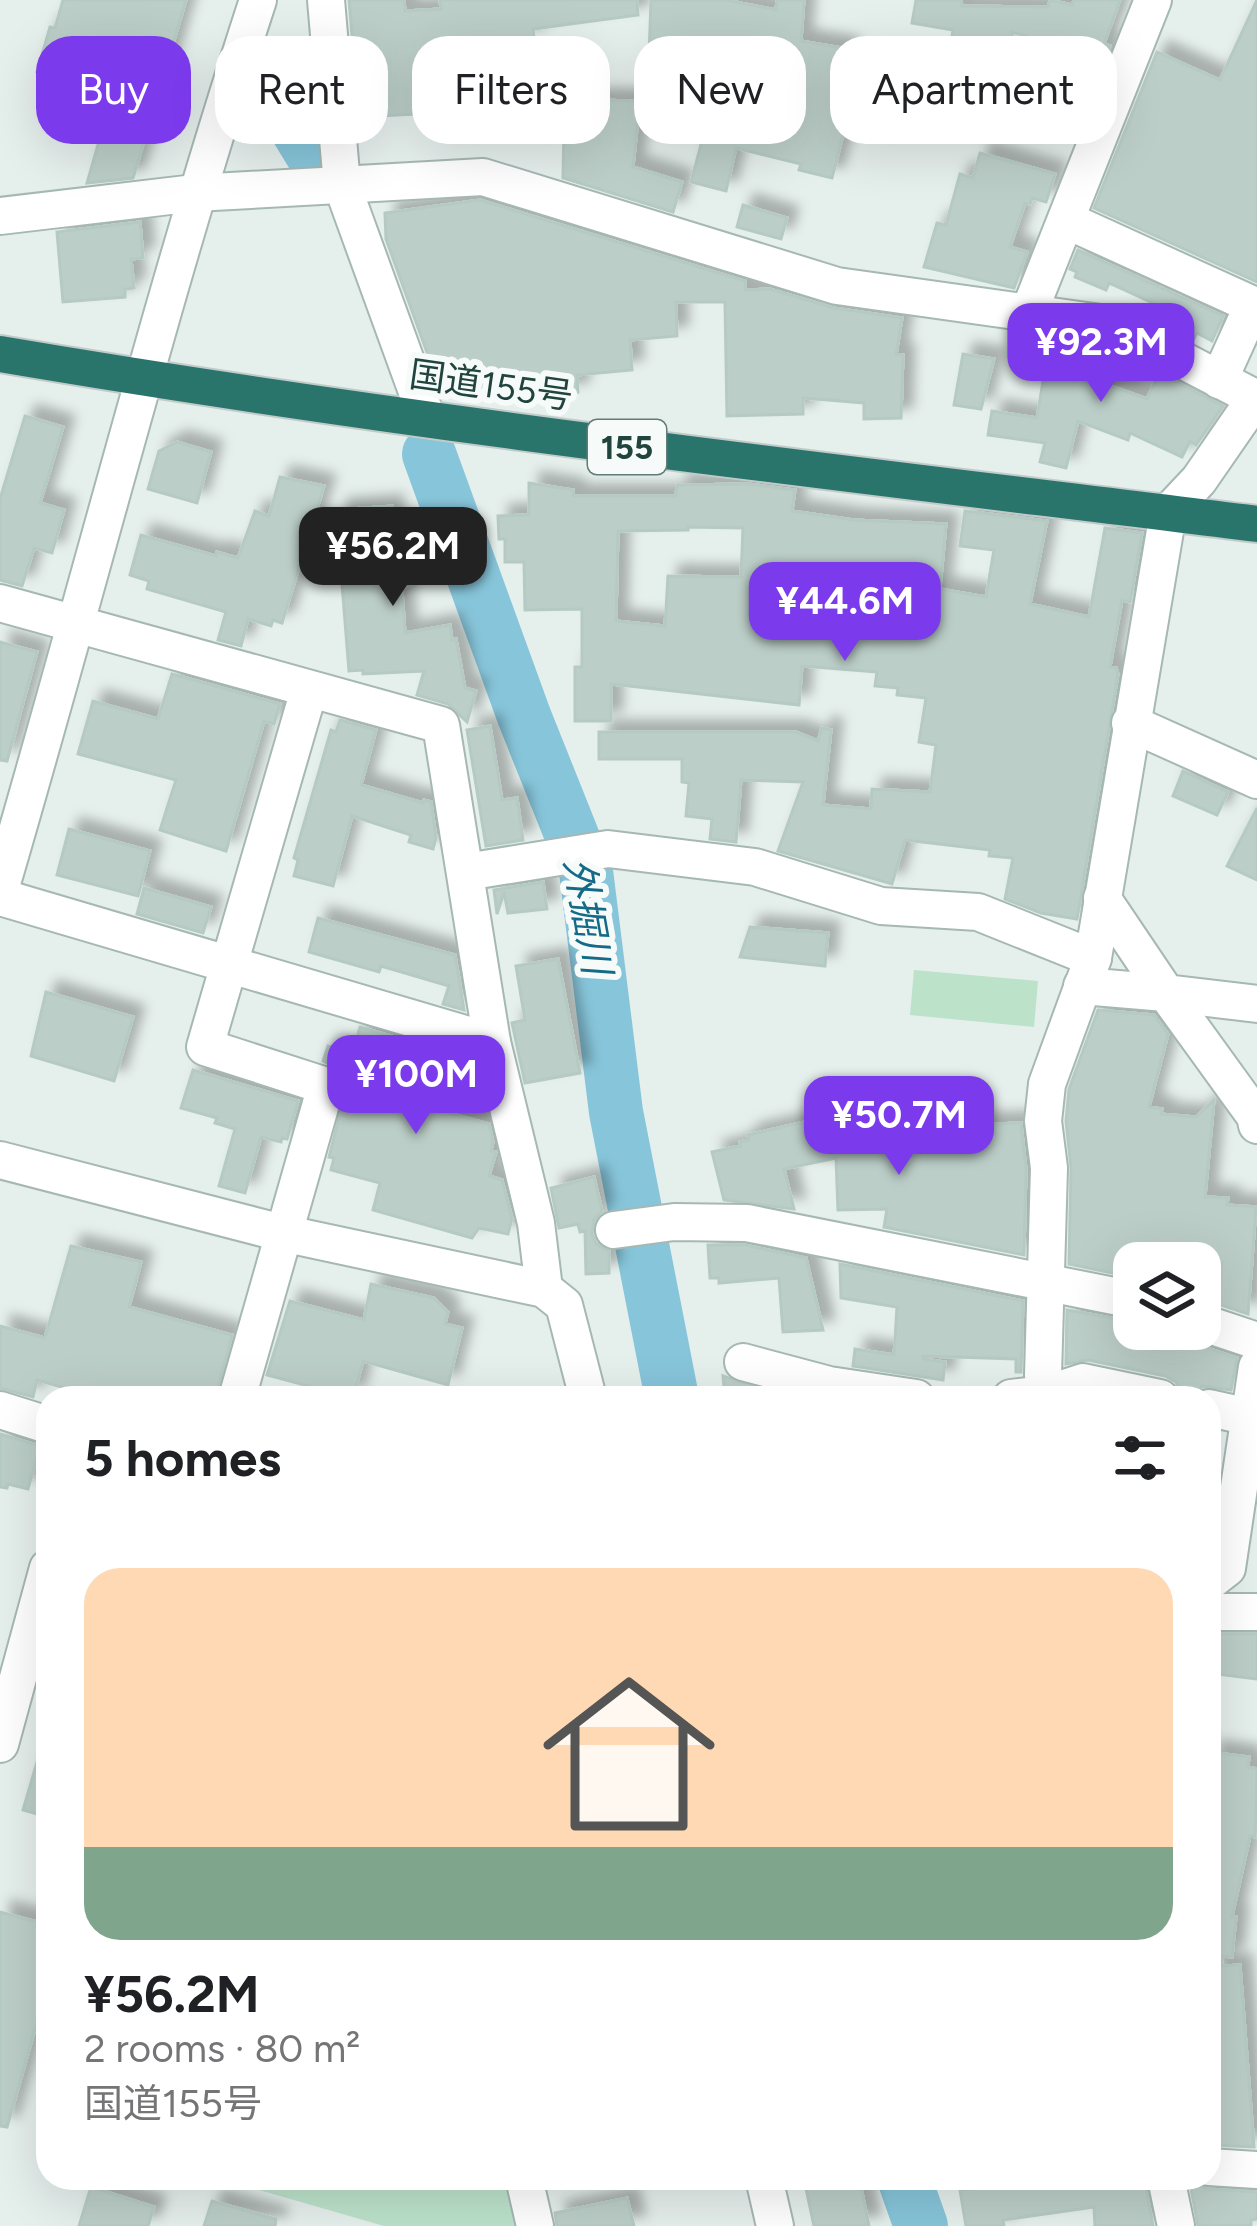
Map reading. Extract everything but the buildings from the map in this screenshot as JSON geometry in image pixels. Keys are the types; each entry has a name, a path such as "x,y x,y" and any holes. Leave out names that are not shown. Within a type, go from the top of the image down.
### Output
{"highway":[{"name":"国道155号","path":"0,354 427,419 1257,524"}],"street":[{"path":"258,0 195,193 0,894 492,1042"},
{"path":"326,0 342,185 427,419"},
{"path":"1029,312 1153,0"},
{"path":"0,216 195,193 483,176 837,286 1115,326 1256,399 1199,480 1168,513 1087,972 1047,1084 1043,1121 1049,1168 1046,1280 1030,1386"},
{"path":"1066,220 1253,305 1219,380"},
{"path":"0,603 441,725 492,1042 536,1222 544,1289"},
{"path":"240,1386 326,1086 205,1047 309,690"},
{"path":"1130,723 1257,780"},
{"path":"466,872 608,849 755,867 881,906 978,912 1087,972 1166,993 1257,1004"},
{"path":"1102,898 1257,1125"},
{"path":"0,1160 282,1233 544,1289 564,1305 584,1386"},
{"path":"614,1230 674,1222 747,1222 1113,1295"},
{"path":"1221,1329 1257,1341"},
{"path":"743,1362 836,1386"},
{"path":"1221,1573 1227,1568 1257,1366"},
{"path":"1067,1386 1083,1382 1102,1386"},
{"path":"0,1410 36,1421"},
{"path":"1221,1411 1250,1417"},
{"path":"0,1744 36,1612"},
{"path":"1221,1612 1257,1612"},
{"path":"1221,2168 1257,2170"},
{"path":"527,2190 535,2226"},
{"path":"767,2190 775,2226"},
{"path":"1168,2190 1176,2226"}],"green space":[{"path":"914,970 1038,981 1034,1027 910,1015"},
{"path":"260,2190 511,2190 519,2226 384,2226"}],"waterway":[{"name":"外掘川","path":"306,144 325,175"},
{"name":"外掘川","path":"429,454 586,871 616,1112 670,1386"},
{"name":"外掘川","path":"908,2190 921,2226"}]}
